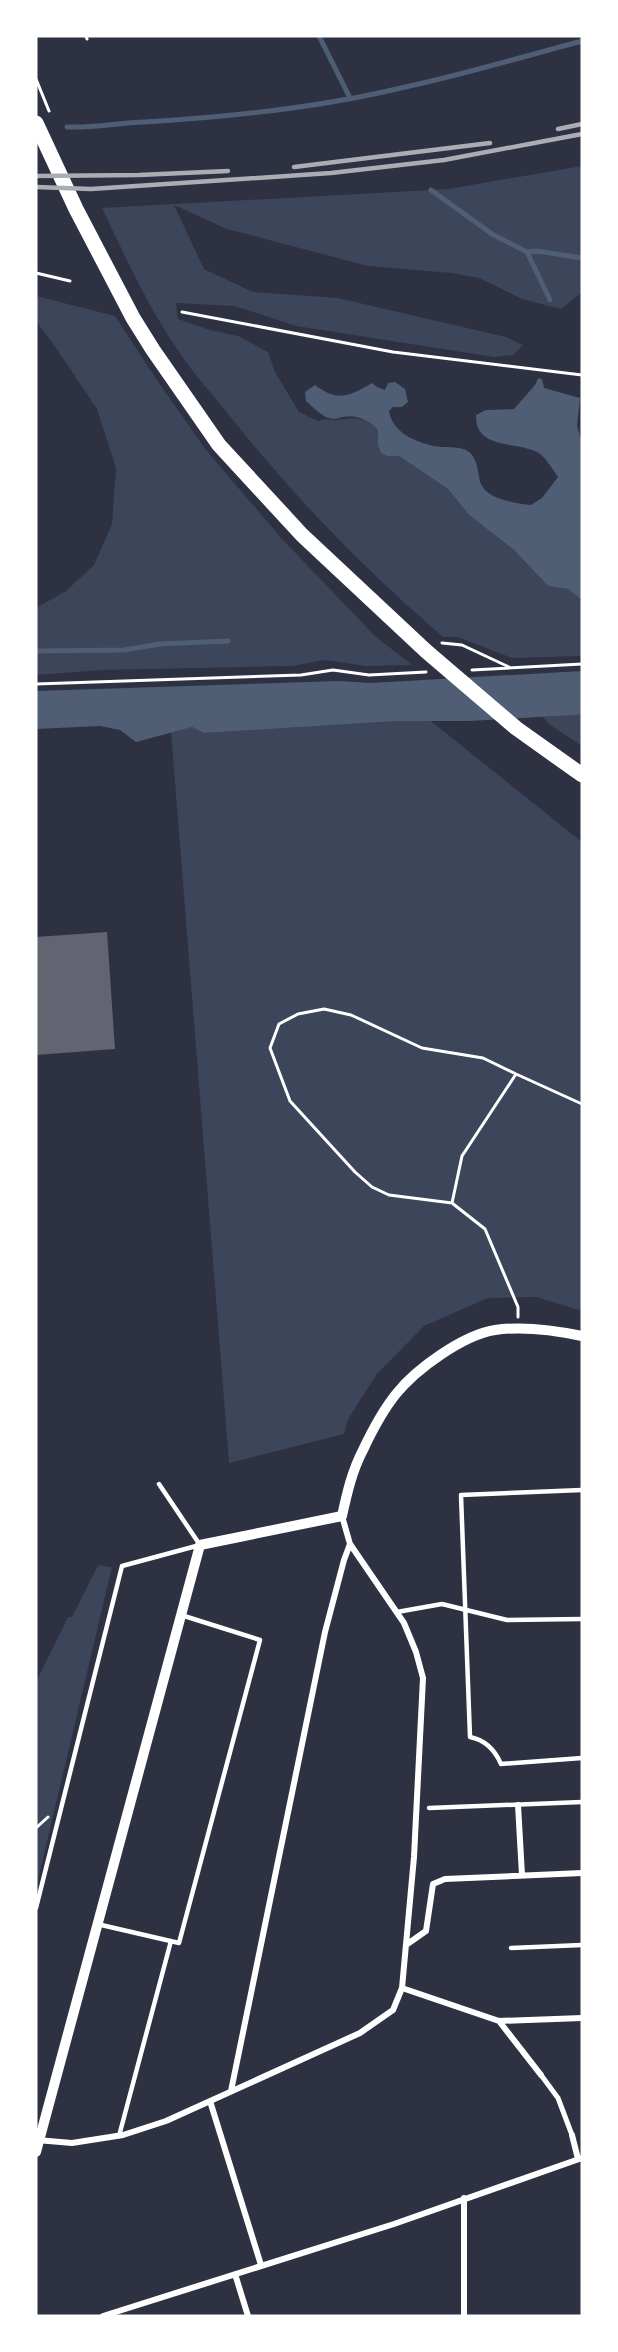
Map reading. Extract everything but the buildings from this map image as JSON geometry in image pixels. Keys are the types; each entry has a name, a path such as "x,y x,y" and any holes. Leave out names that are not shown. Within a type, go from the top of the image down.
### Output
{"main road":[{"path":"36,123 76,209 133,318 219,445 302,535 422,648 516,728 582,775"}],"street":[{"path":"342,1516 200,1545 37,2144 72,2143 119,2136 166,2121 360,2034 393,2010 402,1988 414,1857 423,1678 416,1652 404,1623 350,1544 342,1516 350,1482 363,1449 396,1394 436,1358 463,1340 493,1330 519,1328 582,1336"},
{"path":"231,2091 325,1632 350,1544"},
{"path":"518,1805 522,1875"},
{"path":"405,1945 426,1930 433,1884 444,1879 582,1873"},
{"path":"402,1988 499,2021 582,2018"},
{"path":"103,2316 393,2224 580,2159 558,2098 499,2021"},
{"path":"210,2101 261,2265"},
{"path":"464,2198 464,2316"},
{"path":"235,2274 249,2316"},
{"path":"128,2307 131,2316"}],"lane":[{"path":"36,1908 122,1566 200,1545 159,1484"},
{"path":"582,1490 461,1495 470,1737 479,1739 490,1747 501,1764 582,1758"},
{"path":"397,1612 442,1604 507,1620 582,1619"},
{"path":"97,1924 179,1943 260,1640 181,1615"},
{"path":"429,1808 582,1802"},
{"path":"119,2136 171,1941"},
{"path":"511,1948 582,1945"}],"path":[{"path":"36,80 50,116"},
{"path":"36,273 70,281"},
{"path":"182,312 393,352 582,375"},
{"path":"422,648 438,642 462,645 510,668"},
{"path":"464,670 582,664"},
{"path":"36,684 301,675 333,670 369,675 428,672"},
{"path":"519,1328 518,1307 485,1229 452,1203 389,1195 372,1187 355,1172 290,1101 270,1048 279,1024 298,1014 324,1009 351,1015 422,1048 483,1058 582,1104"},
{"path":"452,1203 462,1156 516,1074"}],"shaded area":[{"path":"582,166 582,292 561,309 522,299 479,278 452,273 368,266 227,229 174,205 204,269 253,292 338,298 506,337 523,345 513,355 494,357 296,326 235,306 176,303 178,319 210,330 238,336 268,352 275,372 299,412 318,421 354,418 373,425 378,430 378,445 388,456 399,456 448,489 469,515 514,550 548,586 568,589 581,598 582,656 512,658 458,637 443,637 356,557 301,500 182,357 146,298 102,208 448,189"},
{"path":"36,296 115,316 206,450 283,540 375,636 412,665 366,666 324,660 293,666 102,670 36,675 36,608 66,591 94,565 112,524 116,468 97,409 36,321"},
{"path":"538,378 542,379 544,388 580,398 577,426 582,443 582,600 568,589 548,586 514,550 469,515 448,489 399,456 388,456 381,453 378,445 378,430 371,424 353,416 335,419 326,417 306,401 305,392 315,385 330,394 343,396 372,383 385,390 388,383 395,382 405,389 408,402 402,407 393,407 389,411 395,425 400,430 412,439 427,444 466,450 473,457 477,466 481,484 490,494 503,500 531,505 542,498 558,477 537,452 498,442 482,434 477,426 476,415 486,410 514,409 535,385"},
{"path":"582,671 582,714 575,715 469,721 398,721 204,733 192,727 136,742 120,730 100,726 36,729 36,691 338,681 371,683"},
{"path":"582,714 582,746 550,725 543,717"},
{"path":"431,721 582,842 582,1311 536,1297 488,1298 424,1326 377,1374 348,1419 344,1434 229,1463 171,732 192,727 204,733"},
{"path":"98,1565 112,1567 36,1888 36,1682 68,1617 72,1617"}],"waterway":[{"path":"319,36 350,98"},
{"path":"67,127 241,114 338,101 447,77 582,41"},
{"path":"431,190 492,234 527,252 537,251 582,258"},
{"path":"527,252 550,300"},
{"path":"36,651 124,650 160,644 228,641"}],"railway":[{"path":"558,129 582,124"},
{"path":"36,187 91,189 331,173 444,160 582,134"},
{"path":"294,167 490,143"},
{"path":"36,176 228,171"}]}
